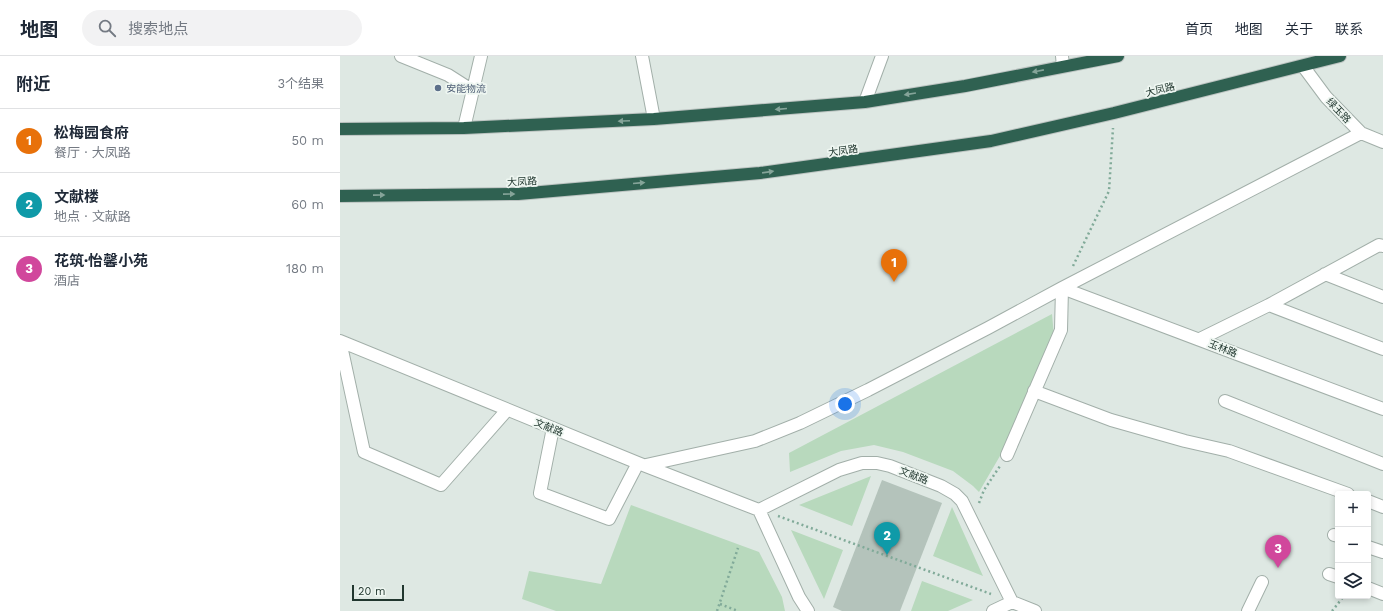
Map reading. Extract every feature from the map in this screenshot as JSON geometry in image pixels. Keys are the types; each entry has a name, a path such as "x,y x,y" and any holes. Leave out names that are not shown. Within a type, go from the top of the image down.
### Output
{"highway":[{"path":"340,129 464,128 654,119 864,102 965,86 1062,61 1118,56"},
{"name":"大凤路","path":"340,196 518,194 760,173 991,141 1114,113 1340,56"}],"street":[{"path":"401,56 448,76 473,91"},
{"path":"464,128 481,56"},
{"path":"642,56 654,119"},
{"path":"864,102 879,57"},
{"name":"绿玉路","path":"1303,66 1326,97 1361,133 1383,142"},
{"path":"553,428 540,493 609,519 642,464 748,443 800,423 868,390 1361,133"},
{"path":"1200,339 1269,305 1379,245 1383,246"},
{"path":"1325,274 1383,297"},
{"path":"1007,455 1061,330 1062,288"},
{"name":"玉林路","path":"1062,288 1383,409"},
{"path":"1269,305 1383,349"},
{"path":"340,341 364,452 441,485 507,410"},
{"name":"文献路","path":"340,341 507,410 759,510 839,470 862,463 877,463 890,466 941,486 955,494 962,501 972,518 1012,602"},
{"path":"1034,391 1111,420 1185,441 1229,451 1340,491"},
{"path":"1225,401 1383,464"},
{"path":"1371,502 1383,506"},
{"path":"759,510 799,597 808,611"},
{"path":"1371,547 1383,552"},
{"path":"1248,611 1262,582"},
{"path":"1371,589 1383,594"},
{"path":"799,597 800,611"},
{"path":"993,611 1012,602 1031,610"}],"path":[{"path":"1062,288 1109,191 1114,113"},
{"path":"972,518 984,490 1007,455"},
{"path":"759,510 1012,602"},
{"path":"717,611 738,548"},
{"path":"1332,611 1342,599"},
{"path":"720,604 738,611"}],"green space":[{"path":"1052,314 1054,336 1004,449 979,492 953,471 903,452 874,445 841,451 790,472 789,453"},
{"path":"871,476 852,526 799,505"},
{"path":"631,505 759,552 782,597 785,611 556,611 522,599 529,571 601,584"},
{"path":"952,507 983,576 933,556"},
{"path":"791,530 843,550 824,599"},
{"path":"922,581 973,600 948,611 911,611"}],"building":[{"path":"882,480 942,503 900,611 842,611 833,607"}],"place":[{"name":"安能物流","path":"438,88"},
{"name":"松梅园食府","path":"894,282"},
{"name":"文献楼","path":"887,555"},
{"name":"花筑·怡馨小苑","path":"1278,568"}]}
